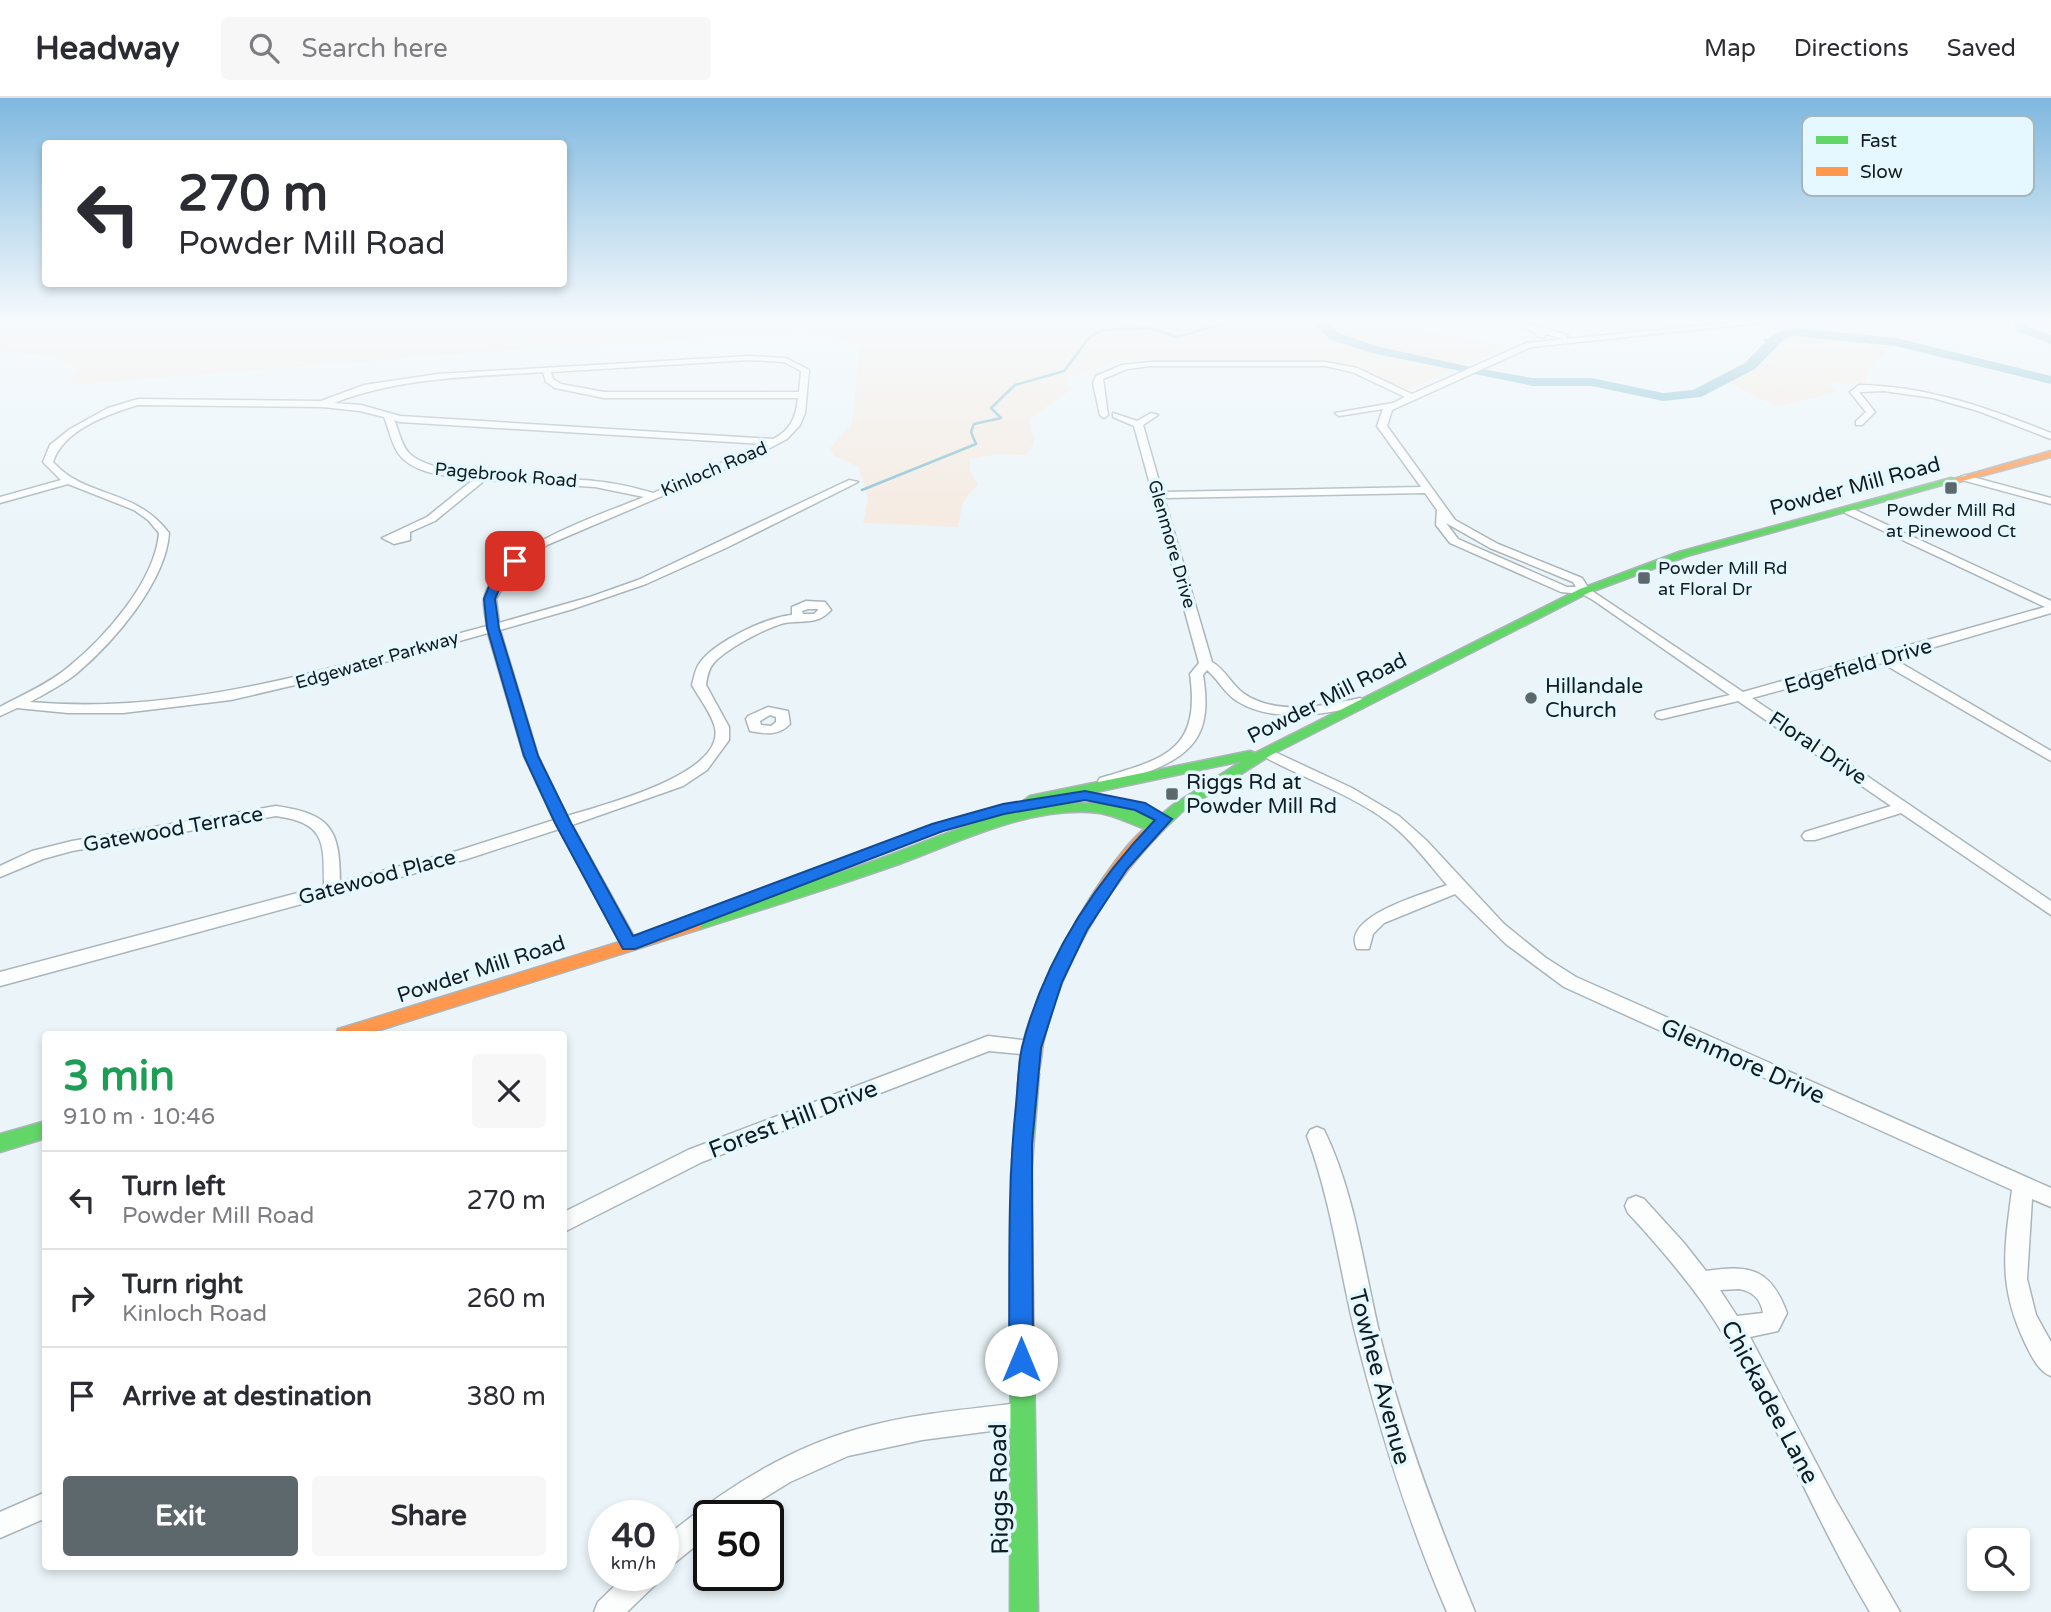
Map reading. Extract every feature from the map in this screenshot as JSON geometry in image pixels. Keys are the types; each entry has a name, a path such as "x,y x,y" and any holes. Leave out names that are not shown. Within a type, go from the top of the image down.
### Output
{"main road":[{"name":"Powder Mill Road","path":"1160,823 1266,752 1584,591 1683,554 2051,454"},
{"path":"1003,809 1084,788 1266,752"},
{"name":"Powder Mill Road","path":"629,944 938,828 1003,809 1085,795 1139,806 1160,823"},
{"name":"Powder Mill Road","path":"354,1031 815,888 991,825 1051,810 1111,809 1160,823"},
{"name":"Riggs Road","path":"1024,1612 1021,1415 1022,1144 1031,1048 1052,984 1077,932 1112,877 1160,823"},
{"path":"0,1143 42,1130"}],"street":[{"path":"322,404 350,393"},
{"path":"592,393 604,395 803,395"},
{"path":"1099,393 1104,415"},
{"path":"1402,393 1409,396"},
{"path":"1392,405 1383,422 1339,413 1392,405 1418,393"},
{"path":"1855,393 1871,412 1859,423"},
{"path":"1896,393 1961,402 2051,436"},
{"name":"Kinloch Road","path":"629,944 563,823 531,756 493,628 489,599 498,579 515,561 551,539 776,442 797,423 803,395"},
{"path":"0,712 61,678 90,654 131,605 164,549 164,533 149,513 69,481 48,462 53,447 82,425 130,403 166,400 322,404 361,408 388,417 776,442"},
{"path":"1116,415 1138,424 1154,415"},
{"name":"Pagebrook Road","path":"388,417 402,452 414,463 443,472 615,485 652,496"},
{"name":"Floral Drive","path":"1383,422 1382,426 1442,511 1441,525 1454,541 1565,590 1584,591 1905,807 2051,909"},
{"name":"Glenmore Drive","path":"1138,424 1206,664"},
{"path":"405,533 431,519 484,476"},
{"path":"1965,478 2051,500"},
{"path":"0,500 69,481"},
{"name":"Edgewater Parkway","path":"0,701 14,705 107,711 212,701 281,687 493,628 641,582 853,482"},
{"path":"1159,495 1426,490"},
{"path":"1849,511 2051,607"},
{"name":"Edgefield Drive","path":"1662,715 1743,698 1884,659 2051,607"},
{"path":"752,725 722,727 699,685 704,666 734,642 780,620 798,616"},
{"path":"1884,659 2051,757"},
{"path":"1084,788 1126,775 1171,756 1193,738 1202,709 1196,674 1206,664 1217,668 1231,690 1248,702 1271,707 1323,710 1372,699"},
{"name":"Gatewood Place","path":"0,979 332,890 563,823 678,783 702,767 722,740 722,727"},
{"name":"Glenmore Drive","path":"1266,752 1301,772 1354,795 1395,820 1428,850 1458,887 1524,952 1570,982 2051,1198"},
{"path":"1810,836 1905,807"},
{"name":"Gatewood Terrace","path":"0,872 38,855 72,846 276,811 299,814 315,821 332,840 332,890"},
{"path":"1363,945 1365,932 1378,919 1458,887"},
{"name":"Forest Hill Drive","path":"567,1220 695,1156 988,1043 1031,1048"},
{"name":"Towhee Avenue","path":"1317,1136 1332,1181 1384,1406 1433,1550 1461,1612"},
{"path":"2023,1187 2015,1260 2017,1293 2028,1328 2051,1364"},
{"name":"Chickadee Lane","path":"1636,1206 1661,1230 1703,1282 1732,1328 1818,1496 1886,1612"},
{"path":"1703,1282 1741,1277 1754,1279 1773,1301 1776,1313 1770,1323 1732,1328"},
{"path":"737,1500 783,1471 825,1452 891,1434 1021,1415"},
{"path":"0,1525 42,1507"},
{"path":"679,1543 693,1531"},
{"path":"608,1612 629,1591"}],"shaded area":[{"path":"855,393 1067,393 1029,419 1034,442 1026,455 998,454 969,459 971,474 978,484 963,502 958,527 863,523 868,499 859,467 834,456 830,448 852,423"},
{"path":"1749,393 1832,393 1778,407"}],"waterway":[{"path":"862,490 976,444 971,432 974,424 1001,418 991,408 1007,393"},
{"path":"1642,393 1663,397 1699,393"}],"traffic: fast":[{"path":"1158,826 1178,808 1266,752 1584,591 1683,554 1955,480"},
{"path":"1030,801 1250,755"},
{"path":"694,925 846,876 986,826 1032,813 1079,807 1109,809 1128,814 1155,827"},
{"path":"1024,1612 1021,1176 1029,1074"},
{"path":"0,1143 42,1130"}],"traffic: slow":[{"path":"1955,480 2051,454"},
{"path":"1029,1074 1043,1009 1073,940 1113,876 1158,826"},
{"path":"355,1031 694,925"}],"place":[{"name":"Powder Mill Rd at Pinewood Ct","path":"1951,488"},
{"name":"Powder Mill Rd at Floral Dr","path":"1644,578"},
{"name":"Hillandale Church","path":"1531,698"},
{"name":"Riggs Rd at Powder Mill Rd","path":"1172,794"}],"route":[{"path":"515,561 498,579 493,589 489,599 490,613 531,756 563,823 629,944 938,828 1003,809 1048,799 1085,795 1139,806 1165,819 1143,838 1102,892 1079,928 1053,982 1031,1048 1022,1144 1021,1360"}]}
